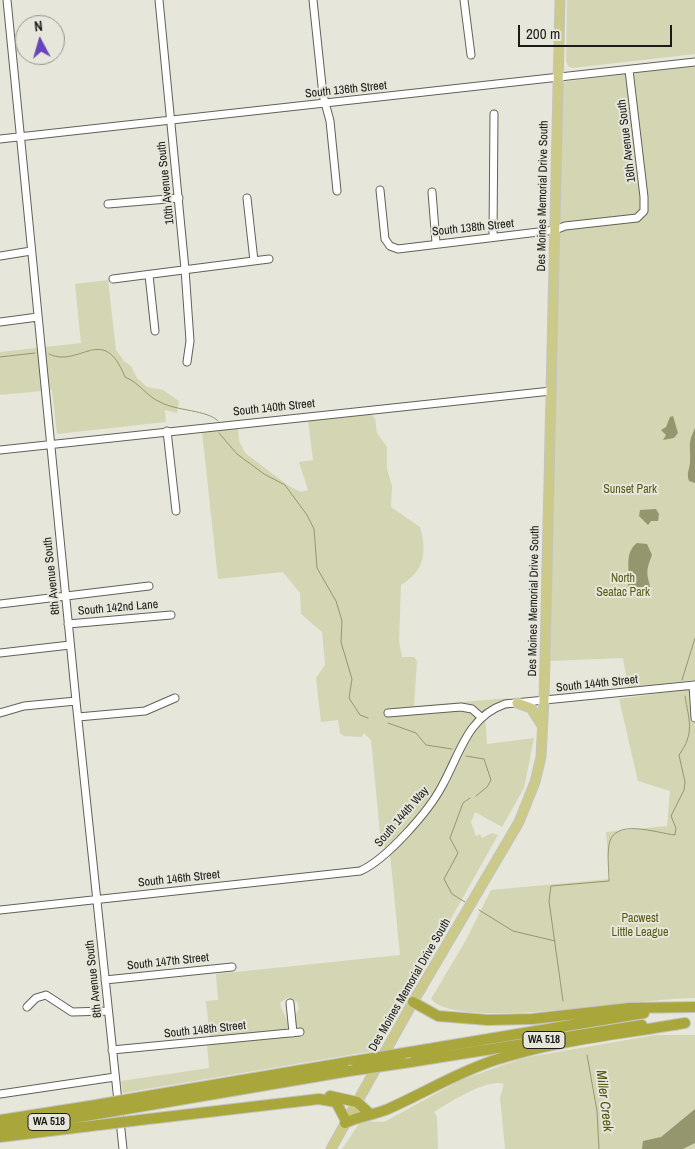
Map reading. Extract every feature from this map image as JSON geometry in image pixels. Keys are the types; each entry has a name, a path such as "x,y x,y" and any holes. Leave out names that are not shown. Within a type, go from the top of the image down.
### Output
{"highway":[{"path":"413,1002 438,1016 459,1019 532,1019 630,1008 662,1009"},
{"name":"WA 518","path":"0,1130 355,1061 662,1009 695,1007"},
{"path":"0,1137 330,1099 340,1106 346,1122 386,1109 495,1060 542,1049 690,1024"},
{"name":"WA 518","path":"137,1103 349,1072 623,1026 690,1024"},
{"path":"292,1102 324,1096 357,1102 369,1113"},
{"name":"WA 518","path":"0,1120 96,1110"}],"main road":[{"name":"Des Moines Memorial Drive South","path":"331,1149 413,1002 518,822 535,782 541,757 544,700 560,0"},
{"path":"517,703 532,708 543,728"}],"street":[{"name":"8th Avenue South","path":"7,0 70,645 123,1149"},
{"name":"10th Avenue South","path":"159,0 185,269 190,341 187,362"},
{"path":"314,0 325,104 330,121 338,191"},
{"path":"464,0 471,55"},
{"name":"South 136th Street","path":"0,139 695,62"},
{"name":"16th Avenue South","path":"629,70 644,210"},
{"path":"493,237 494,114"},
{"name":"South 138th Street","path":"380,190 385,239 390,246 404,248 555,230 565,226 633,220 644,210"},
{"path":"432,192 436,243"},
{"path":"108,204 179,198"},
{"path":"247,198 254,261"},
{"path":"0,256 31,251"},
{"path":"113,280 269,259"},
{"path":"149,275 155,330"},
{"path":"0,322 38,317"},
{"name":"South 140th Street","path":"0,450 551,391"},
{"path":"168,431 176,511"},
{"path":"0,604 149,586"},
{"name":"South 142nd Lane","path":"68,624 171,615"},
{"path":"0,654 70,645"},
{"path":"694,685 695,718"},
{"name":"South 144th Street","path":"481,717 496,707 517,703 694,685"},
{"path":"78,717 146,712 175,698"},
{"path":"0,713 24,706 76,701"},
{"path":"388,713 462,707 472,709 481,717"},
{"name":"South 144th Way","path":"360,871 381,859 431,804 443,785 468,734 481,717"},
{"name":"South 146th Street","path":"0,910 360,871"},
{"name":"South 147th Street","path":"105,980 232,967"},
{"path":"27,1008 36,998 46,995 72,1012 108,1012"},
{"name":"South 148th Street","path":"112,1050 296,1032 290,1003"},
{"path":"0,1094 115,1077"}],"green space":[{"path":"567,0 695,0 695,54 572,68 568,66 566,61"},
{"name":"North Seatac Park","path":"695,66 695,680 628,688 623,658 550,661 561,82"},
{"path":"108,280 116,350 124,361 131,366 137,378 147,387 163,390 179,401 177,413 165,410 166,422 57,434 52,390 0,395 0,352 81,343 75,284"},
{"path":"371,414 375,418 377,433 387,447 387,469 392,486 391,507 420,527 422,536 423,553 419,567 401,585 399,641 402,657 414,657 417,661 414,706 509,698 510,708 485,714 487,744 534,738 524,788 502,827 475,812 471,822 476,836 480,834 482,838 492,833 498,835 412,988 373,1051 123,1093 121,1081 209,1068 207,1044 300,1035 299,1027 295,1025 295,1016 299,1008 297,1002 289,997 280,1003 288,1024 288,1027 284,1030 210,1037 206,1001 218,1000 216,974 400,955 390,854 381,843 371,740 364,733 361,737 344,736 340,733 338,720 321,722 316,678 325,665 322,632 301,614 300,593 283,572 218,579 202,432 238,428 239,441 245,453 289,486 301,492 308,490 299,462 313,460 308,420"},
{"name":"Pacwest Little League","path":"695,688 695,998 514,1013 477,1013 448,1008 431,999 466,940 491,890 610,879 606,832 667,826 670,791 638,781 619,699"},
{"path":"655,1035 695,1035 695,1149 505,1149 500,1098 504,1084 497,1083 468,1092 434,1112 437,1117 438,1149 342,1149 361,1121 384,1122 461,1080 523,1058"}],"shaded area":[{"path":"673,416 678,433 674,438 663,440 666,435 661,430 666,427 670,417"},
{"path":"695,428 695,483 689,481 688,475 690,442"},
{"path":"656,509 659,514 658,521 651,521 648,525 639,516 640,510"},
{"path":"637,543 647,544 652,555 647,573 651,590 633,591 628,586 630,552"},
{"path":"695,1109 695,1143 683,1149 642,1149 643,1141 661,1137"}],"waterway":[{"path":"49,354 60,357 71,356 90,350 108,352 117,361 125,377 155,399 167,405 213,417 218,421"},
{"path":"0,357 35,353"},
{"path":"219,433 237,454 264,474 285,485 307,515 314,529 317,568 336,601 342,621 341,642 352,679 349,698 360,715 368,718"},
{"name":"Miller Creek","path":"682,680 695,638"},
{"name":"Miller Creek","path":"563,1001 549,901 551,886 609,881 609,845 612,836 618,831 636,829 675,835 676,828 671,816 684,790 685,782 679,755 687,740 690,727 685,696"},
{"path":"388,723 416,733 426,745 452,749"},
{"path":"466,756 484,759 491,780 487,787 476,796"},
{"name":"Miller Creek","path":"465,902 452,894 444,879 458,853 450,838 463,803 470,798"},
{"name":"Miller Creek","path":"479,910 513,931 555,941"},
{"name":"Miller Creek","path":"587,1055 597,1111 599,1149"}],"park label":[{"name":"Sunset Park","path":"630,490"}]}
